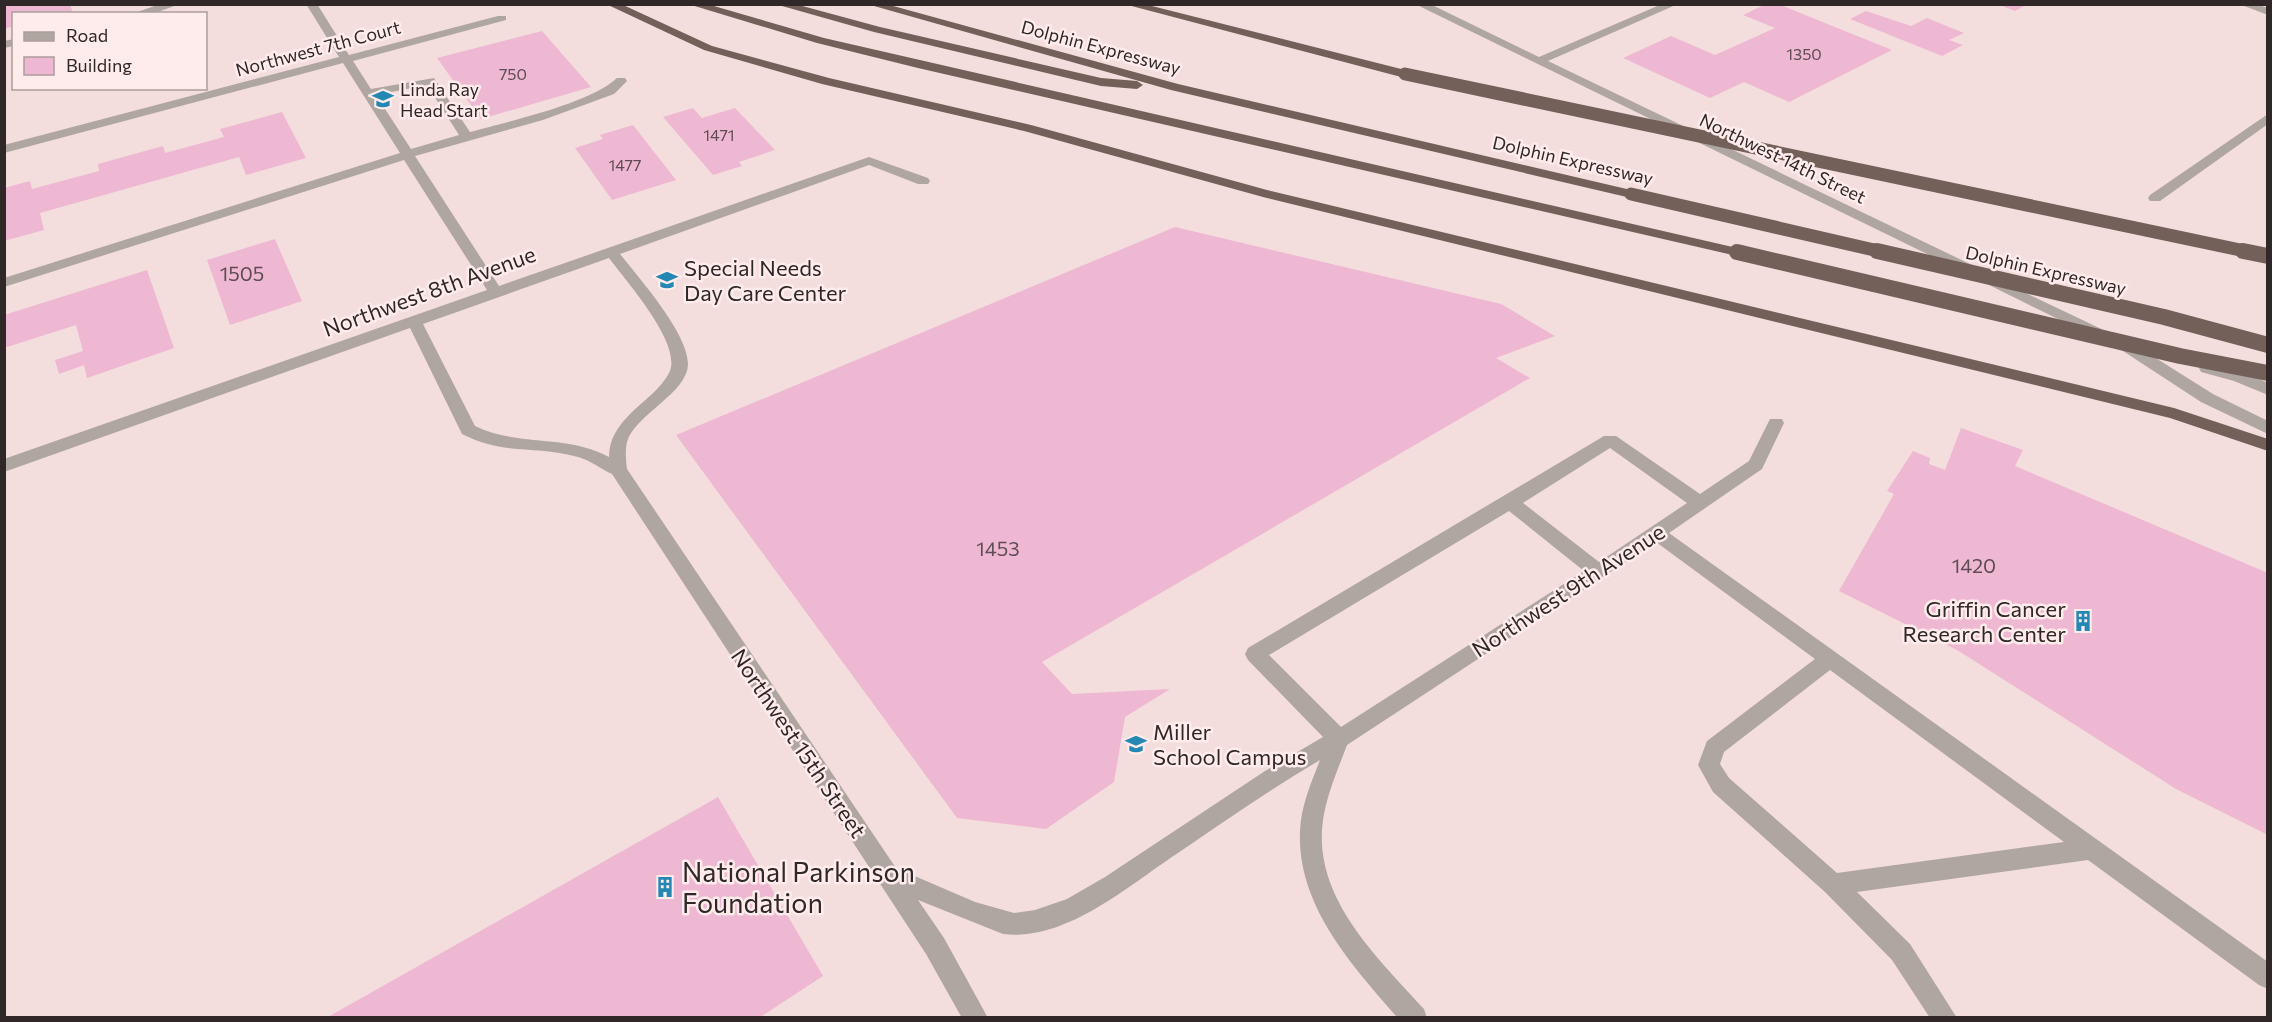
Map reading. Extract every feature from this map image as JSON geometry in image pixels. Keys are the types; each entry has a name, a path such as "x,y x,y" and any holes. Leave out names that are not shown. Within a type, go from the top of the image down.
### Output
{"highway":[{"path":"611,4 708,48 826,81 1027,128 1263,193 2174,414 2268,445"},
{"path":"693,4 810,38 918,64 2180,356 2268,373"},
{"path":"780,4 878,30 1101,82 1175,87"},
{"name":"Dolphin Expressway","path":"872,4 1175,87 2164,317 2268,345"},
{"path":"1129,4 1405,74 2268,256"}],"street":[{"path":"144,12 175,4"},
{"path":"310,4 495,291"},
{"name":"Northwest 14th Street","path":"1420,4 2129,348 2207,398 2268,428"},
{"path":"1539,61 1673,4"},
{"path":"2244,4 2268,12"},
{"name":"Northwest 7th Court","path":"4,149 502,18"},
{"path":"368,93 430,81 466,137"},
{"path":"4,283 407,155 539,117 610,92 621,81"},
{"path":"2155,198 2268,118"},
{"name":"Northwest 8th Avenue","path":"4,466 869,161 923,181"},
{"path":"611,251 662,321 676,346 681,364 676,376 635,417 619,440 618,470"},
{"name":"Northwest 15th Street","path":"414,320 468,430 484,440 583,452 618,470 934,946 976,1017"},
{"name":"Northwest 14th Street","path":"2129,348 2240,376 2268,390"},
{"name":"Northwest 9th Avenue","path":"887,875 993,920 1012,924 1064,913 1100,892 1303,758 1339,739 1598,572 1756,465 1776,423"},
{"path":"1415,1017 1360,954 1319,888 1311,832 1316,801 1339,739 1255,654 1610,440 1700,503"},
{"path":"1510,502 1598,572"},
{"path":"1656,533 2268,976"},
{"path":"1830,658 1715,747 1709,765 1721,785 1833,884 1901,952 1945,1017"},
{"path":"1833,884 2091,849"}],"building":[{"path":"4,4 70,4 73,12 12,12 12,27 4,29"},
{"path":"1766,4 1778,4 1892,50 1789,102 1744,82 1710,98 1623,58 1671,36 1715,55 1775,28 1743,15"},
{"path":"1997,4 2028,4 2015,11"},
{"path":"1866,11 1911,26 1927,18 1964,33 1949,40 1963,45 1942,56 1850,19"},
{"path":"542,31 591,87 481,119 437,58"},
{"path":"693,108 702,118 735,108 775,150 739,162 742,166 713,175 663,117"},
{"path":"282,112 306,158 246,175 239,157 40,213 44,230 4,241 4,188 30,181 32,189 99,171 98,164 163,146 165,153 224,137 220,129"},
{"path":"633,125 676,180 612,200 575,148 603,139 600,135"},
{"path":"1175,227 1501,304 1555,336 1496,358 1530,378 1042,662 1072,694 1170,689 1125,717 1114,782 1046,829 957,818 676,435"},
{"path":"275,239 302,301 230,325 207,260"},
{"path":"147,270 174,348 87,378 84,365 59,374 55,360 83,351 76,325 4,348 4,315"},
{"name":"Griffin Cancer Research Center","path":"1961,428 2023,450 2015,466 2268,573 2268,835 2176,789 1957,650 1839,591 1894,494 1887,491 1913,451 1930,458 1929,464 1945,470"},
{"name":"National Parkinson Foundation","path":"718,797 823,976 759,1018 326,1018"}],"place":[{"name":"Linda Ray Head Start","path":"383,99"},
{"name":"Special Needs Day Care Center","path":"667,280"},
{"name":"Griffin Cancer Research Center","path":"2083,621"},
{"name":"Miller School Campus","path":"1136,744"},
{"name":"National Parkinson Foundation","path":"665,887"}]}
